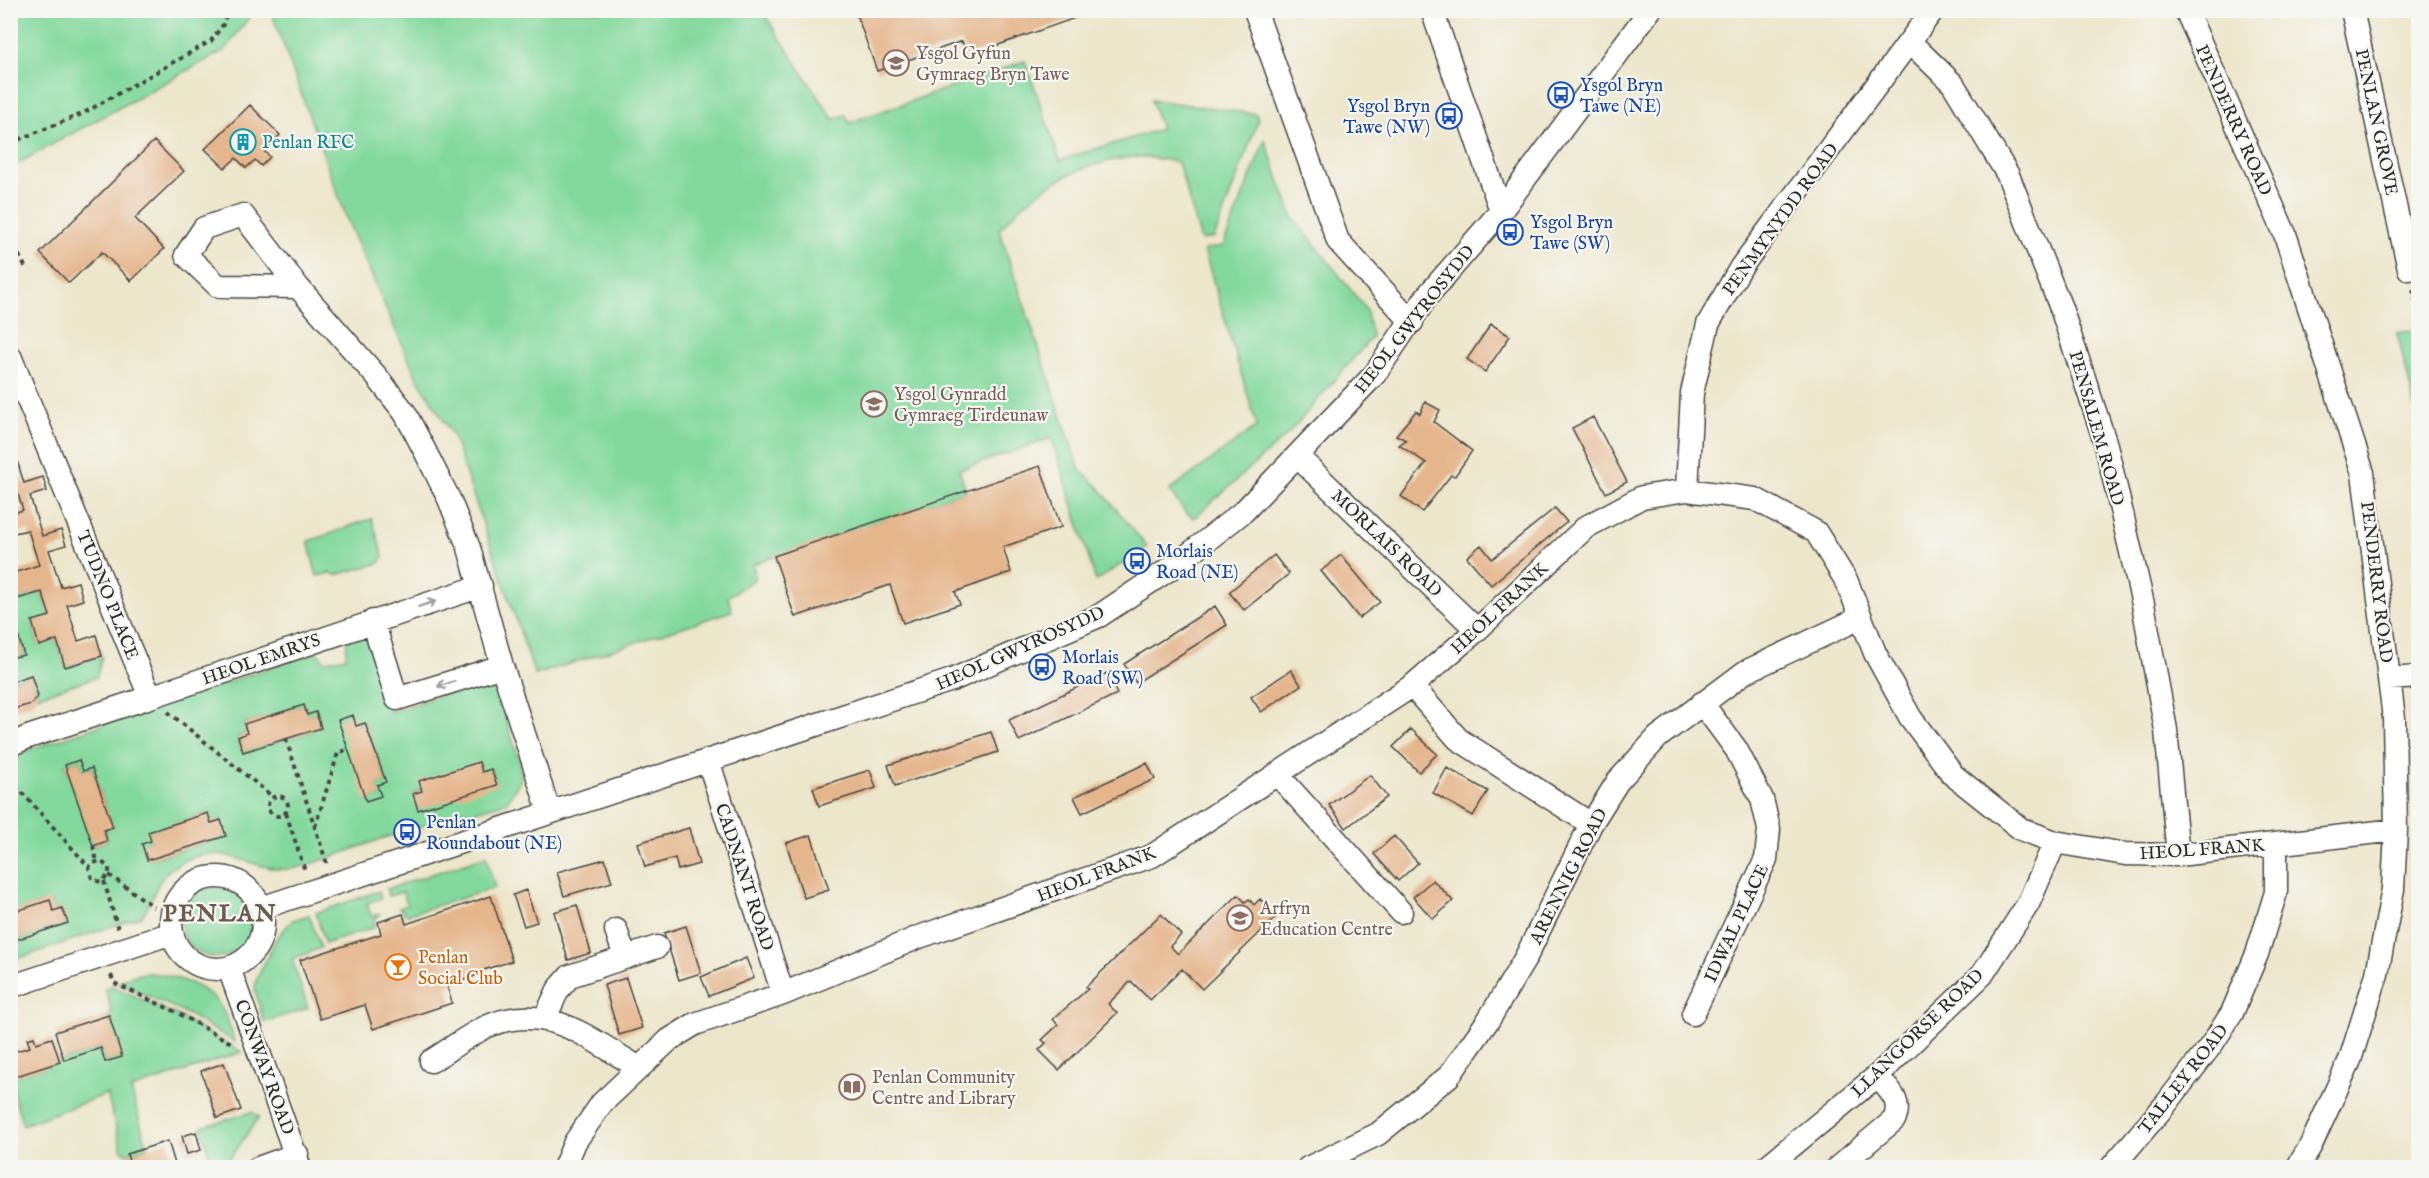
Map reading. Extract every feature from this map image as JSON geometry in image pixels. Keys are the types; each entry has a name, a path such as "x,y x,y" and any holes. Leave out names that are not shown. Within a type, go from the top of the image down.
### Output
{"street":[{"path":"1255,10 1338,241 1412,322"},
{"path":"1432,10 1501,211"},
{"name":"HEOL GWYROSYDD","path":"261,908 549,811 952,680 1099,616 1174,566 1244,511 1375,374 1428,295 1501,211 1650,10"},
{"name":"PENMYNYDD ROAD","path":"1687,490 1692,393 1708,324 1742,267 1933,10"},
{"name":"PENDERRY ROAD","path":"2186,10 2285,234 2363,473 2394,718 2396,830 2393,889 2377,974 2350,1060 2310,1147 2296,1167"},
{"name":"PENLAN GROVE","path":"2352,10 2409,269"},
{"name":"PENSALEM ROAD","path":"1910,42 1953,84 2008,175 2061,308 2106,445 2143,604 2166,730 2178,855"},
{"path":"298,286 218,286 186,255 204,228 243,215 298,286 359,354 405,413 450,499 481,586 502,666 549,811"},
{"name":"TUDNO PLACE","path":"10,356 152,696"},
{"name":"MORLAIS ROAD","path":"1298,456 1477,630"},
{"name":"HEOL FRANK","path":"564,1167 575,1142 602,1102 669,1040 695,1024 783,994 919,937 1152,856 1412,686 1477,630 1586,527 1642,497 1687,490 1755,499 1816,532 1847,582 1875,653 1910,717 1953,775 2021,829 2055,842 2126,854 2178,855 2396,830"},
{"name":"HEOL EMRYS","path":"152,696 481,586"},
{"name":"ARENNIG ROAD","path":"1308,1167 1378,1134 1449,1076 1489,1018 1525,959 1591,824 1618,781 1658,737 1745,672 1860,618"},
{"path":"373,621 397,699 502,666"},
{"path":"2389,679 2418,677"},
{"path":"1412,686 1458,739 1591,824"},
{"path":"10,745 27,736 152,696"},
{"name":"IDWAL PLACE","path":"1693,1014 1766,859 1769,829 1762,799 1736,749 1702,703"},
{"name":"CADNANT ROAD","path":"708,760 783,994"},
{"path":"1277,774 1401,912"},
{"name":"LLANGORSE ROAD","path":"1766,1167 1877,1076 1982,975 2028,904 2055,842"},
{"name":"TALLEY ROAD","path":"2111,1167 2166,1104 2212,1044 2232,1013 2257,954 2276,892 2276,845"},
{"path":"213,876 228,878 248,889 261,908 263,923 261,938 253,952 242,962 229,968 202,967 190,960 180,951 172,933 172,912 177,899 198,880 213,876"},
{"path":"616,930 625,957"},
{"path":"10,987 172,933"},
{"path":"545,1017 558,990 570,976 657,947"},
{"name":"CONWAY ROAD","path":"229,968 298,1161"},
{"path":"431,1061 484,1028 508,1018 545,1017 564,1025 638,1067"},
{"path":"1837,1167 1894,1120 1898,1110 1896,1099 1877,1076"},
{"path":"258,1167 298,1161"}],"path":[{"path":"10,143 82,114 211,41 225,22 225,10"},
{"path":"10,239 27,270"},
{"path":"2409,269 2418,314"},
{"path":"152,696 273,797 280,796 286,800 289,806 286,813 305,871"},
{"path":"286,739 327,864"},
{"path":"315,828 338,753 348,749"},
{"path":"10,779 89,867 92,879 104,880"},
{"path":"273,797 268,805 271,814 277,817 286,813"},
{"path":"93,846 97,861"},
{"path":"89,867 97,861"},
{"path":"97,861 107,865 108,875 104,880"},
{"path":"108,875 154,907"},
{"path":"104,880 119,933"},
{"path":"111,975 114,983 176,1012 241,1048"}],"green space":[{"path":"10,11 254,11 225,50 11,167"},
{"name":"Ysgol Gynradd Gymraeg Tirdeunaw","path":"271,11 762,11 833,119 846,115 849,123 1025,61 1060,160 1161,129 1151,100 1256,114 1258,121 1214,238 1201,240 1178,162 1141,157 1096,164 1060,179 1028,201 999,230 1080,471 1096,484 1147,547 1096,581 1052,438 959,470 966,491 753,564 755,577 753,580 728,597 732,611 535,675 453,436 415,374 348,222"},
{"path":"1265,140 1292,216 1366,309 1372,337 1288,434 1194,518 1186,513 1169,491 1257,426 1204,250 1223,246"},
{"path":"2418,330 2418,418 2397,333"},
{"path":"372,519 383,556 380,563 336,575 330,573 317,576 308,541"},
{"path":"42,592 50,616 32,622 39,645 57,640 65,667 102,656 97,677 38,696 31,675 12,681 11,658 24,654 15,625 11,626 11,601"},
{"path":"364,633 391,712 484,681 494,683 520,763 521,779 507,802 384,838 296,868 270,868 220,854 194,857 181,862 165,874 142,916 11,961 10,942 67,923 62,908 53,911 50,901 11,913 11,756 316,652 325,661 346,657 347,640","holes":["304,705 307,715 317,712 321,728 243,752 238,737 247,733 244,724","352,715 356,726 365,723 386,782 377,785 380,796 367,801","79,760 83,771 92,768 113,827 104,830 107,841 94,846 65,765","479,763 482,772 492,770 496,785 413,794","208,813 211,823 221,820 225,836 148,860 142,845 151,841 149,832"]},
{"path":"486,856 495,888 407,915 399,908 407,905 403,892 388,896 387,889"},
{"path":"216,887 229,890 241,897 248,909 251,922 248,935 241,947 229,954 216,957 203,954 191,947 184,935 181,922 184,909 191,897 203,890"},
{"path":"379,891 381,898 367,903 371,916 380,914 374,920 375,927 325,944 316,913"},
{"path":"309,915 321,948 292,959 308,1008 264,1022 255,990 256,981 277,937 293,920"},
{"path":"145,973 185,981 212,997 224,1012 235,1042 182,1011 118,983 128,977"},
{"path":"112,986 175,1014 242,1052 131,1089 147,1147 127,1154 122,1150 107,1094 23,1125 11,1086 10,1074 13,1077 101,1048 105,1062 121,1057 109,1015 112,1013 105,988"},
{"path":"252,1112 259,1117 226,1164 213,1167 201,1127"}],"building":[{"path":"855,10 1095,11 967,56 962,41 877,71"},
{"name":"Penlan RFC","path":"250,105 280,135 264,151 270,157 261,166 255,160 246,168 236,158 225,168 205,149"},
{"path":"154,141 184,171 135,218 164,249 131,281 102,252 69,283 40,253"},
{"path":"1491,324 1510,336 1485,372 1467,359"},
{"path":"1425,402 1440,410 1434,422 1472,451 1455,476 1451,475 1422,512 1401,496 1426,463 1399,445 1406,440 1396,435 1416,411 1420,414"},
{"path":"1593,417 1627,482 1606,493 1572,428"},
{"path":"13,447 24,483 43,477 47,491 30,496 42,536 61,530 66,545 49,550 61,587 78,582 83,600 67,605 78,641 96,635 102,656 65,667 57,640 39,646 32,621 50,616 42,592 10,601 10,574 39,565 28,530 10,534 10,514 23,510 13,478 10,478 10,448"},
{"path":"1040,466 1061,527 1003,547 1011,572 955,592 960,604 903,623 890,585 795,617 774,556"},
{"path":"1555,508 1567,522 1491,585 1467,557 1481,545 1492,559"},
{"path":"1274,555 1289,574 1244,610 1229,592"},
{"path":"1341,555 1380,602 1359,618 1321,571"},
{"path":"1215,606 1227,625 1136,683 1124,664"},
{"path":"15,625 24,655 10,658 10,626"},
{"path":"1291,670 1301,685 1261,712 1251,697"},
{"path":"1107,673 1117,694 1019,741 1009,720"},
{"path":"31,675 38,696 31,704 10,710 10,682"},
{"path":"304,705 307,715 316,712 321,728 243,752 238,737 247,733 244,724"},
{"path":"353,715 356,726 365,723 386,782 377,785 381,796 366,801 338,720"},
{"path":"1411,729 1437,754 1419,772 1393,747"},
{"path":"991,732 998,752 895,786 888,765"},
{"path":"79,760 83,771 92,768 113,827 104,830 107,841 93,846 65,765"},
{"path":"479,762 482,772 491,769 497,785 418,810 413,794 422,791 419,781"},
{"path":"1147,763 1155,779 1082,813 1074,797"},
{"path":"1447,768 1488,791 1473,816 1433,793"},
{"path":"870,770 876,788 819,806 813,788"},
{"path":"1370,775 1387,797 1346,828 1329,805"},
{"path":"208,813 211,823 221,820 226,836 147,860 142,844 151,841 148,832"},
{"path":"689,828 699,864 678,870 675,858 645,867 638,843"},
{"path":"811,835 829,890 804,898 786,843"},
{"path":"1394,836 1418,863 1398,881 1374,854"},
{"path":"605,859 612,882 564,896 557,872"},
{"path":"1433,880 1453,901 1433,919 1413,897"},
{"path":"526,890 537,922 524,926 513,895"},
{"path":"1238,895 1245,902 1249,899 1254,905 1260,899 1277,916 1202,989 1182,969 1150,1000 1131,981 1108,1004 1117,1013 1059,1070 1039,1050 1046,1043 1042,1040 1058,1025 1053,1019 1088,989 1086,987 1161,914 1181,935 1170,946 1178,954"},
{"name":"Penlan Social Club","path":"491,896 512,961 474,973 475,976 447,986 452,1003 373,1029 365,1005 320,1019 300,960 381,934 378,922 403,914 406,924"},
{"path":"50,900 53,911 62,908 68,923 10,942 10,913"},
{"path":"577,905 591,953 568,960 554,912"},
{"path":"686,926 701,973 679,980 664,933"},
{"path":"746,958 754,978 709,996 701,977"},
{"path":"626,978 642,1028 619,1035 604,985"},
{"path":"109,1015 122,1057 105,1062 101,1048 64,1060 55,1032"},
{"path":"34,1037 36,1043 52,1038 60,1062 13,1077 10,1053 30,1047 27,1039"},
{"path":"224,1063 241,1110 217,1118 201,1071"},
{"path":"196,1132 201,1150 187,1154 182,1136"},
{"path":"168,1141 176,1167 131,1168 127,1154"}],"place":[{"name":"Ysgol Gyfun Gymraeg Bryn Tawe","path":"896,63"},
{"name":"Ysgol Bryn Tawe (NE)","path":"1561,95"},
{"name":"Ysgol Bryn Tawe (NW)","path":"1449,116"},
{"name":"Penlan RFC","path":"243,142"},
{"name":"Ysgol Bryn Tawe (SW)","path":"1510,232"},
{"name":"Ysgol Gynradd Gymraeg Tirdeunaw","path":"874,404"},
{"name":"Morlais Road (NE)","path":"1137,561"},
{"name":"Morlais Road (SW)","path":"1042,667"},
{"name":"Penlan Roundabout (NE)","path":"407,832"},
{"name":"Arfryn Education Centre","path":"1240,918"},
{"name":"Penlan Social Club","path":"398,967"},
{"name":"Penlan Community Centre and Library","path":"852,1087"}],"district":[{"name":"PENLAN","path":"220,913"}]}
